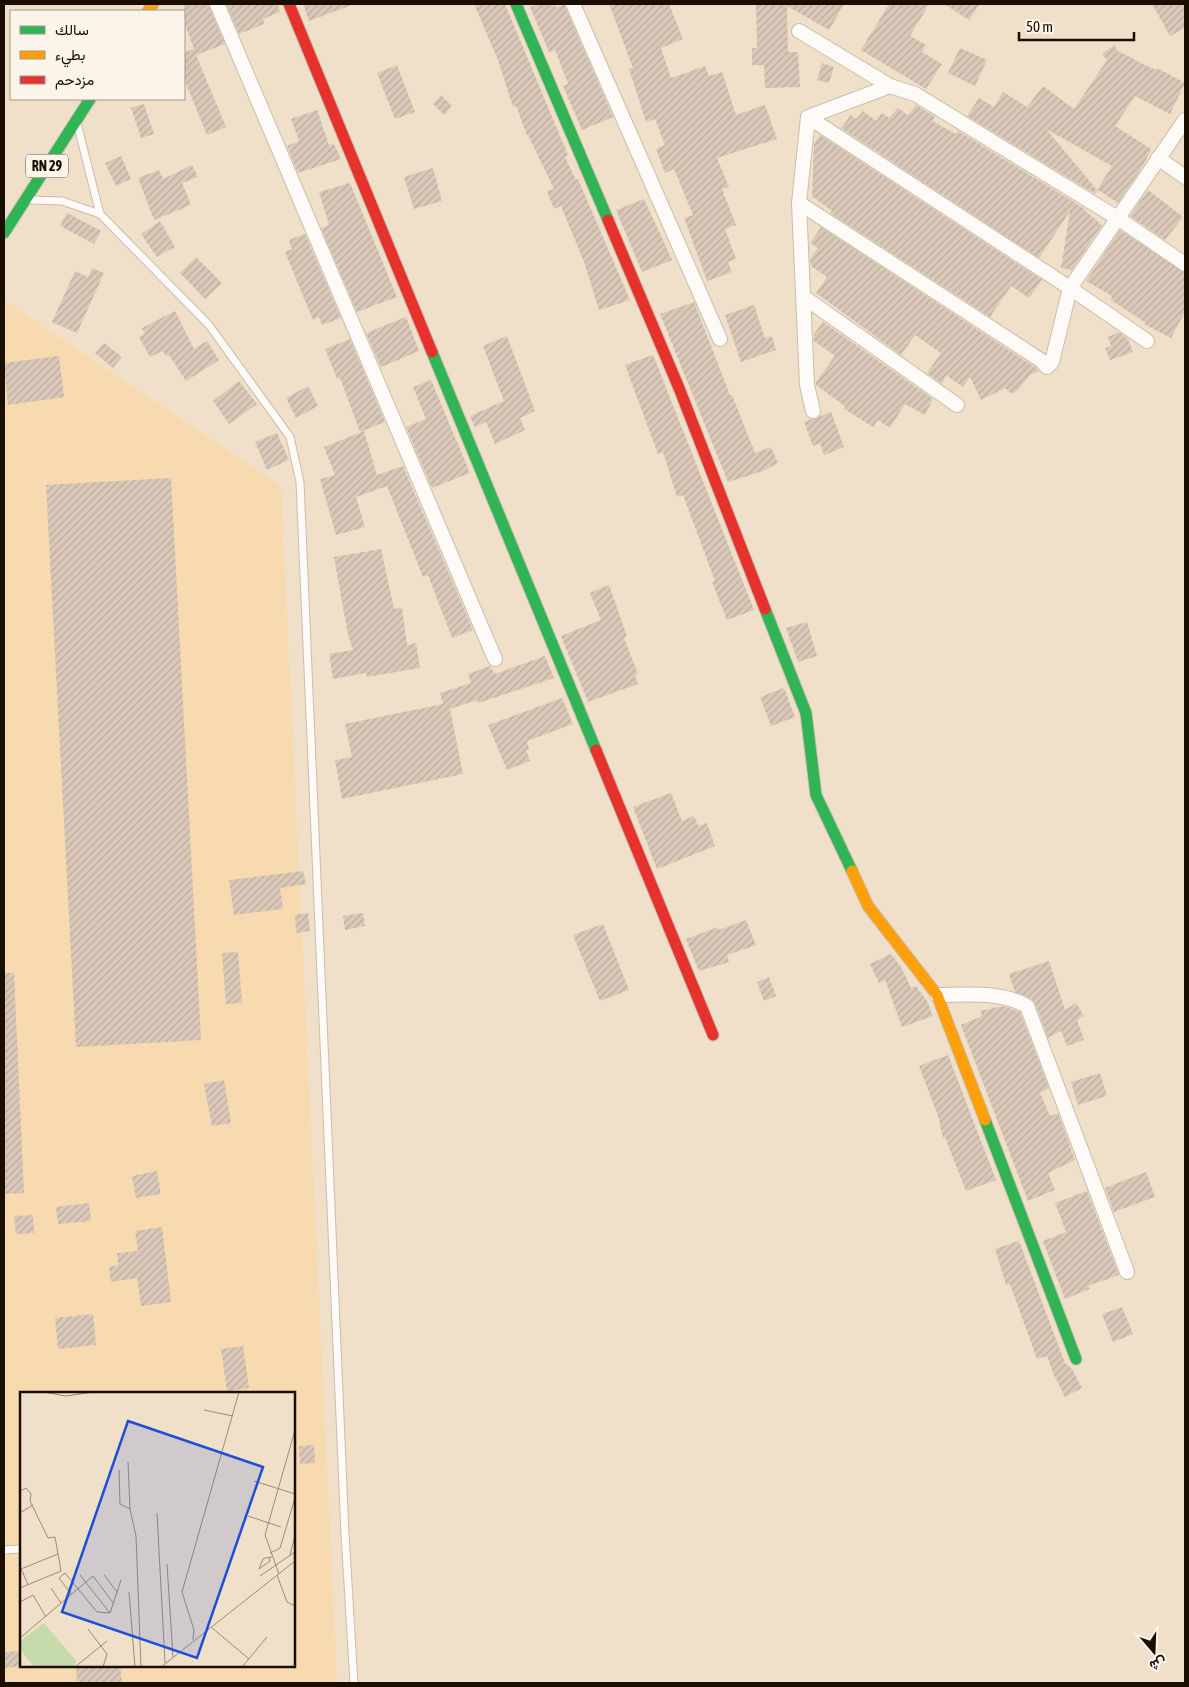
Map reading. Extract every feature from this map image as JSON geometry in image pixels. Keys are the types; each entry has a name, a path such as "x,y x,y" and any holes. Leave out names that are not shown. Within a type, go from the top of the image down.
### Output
{"street":[{"path":"217,4 494,659"},
{"path":"289,4 713,1036"},
{"path":"516,4 679,388 806,713 816,795 868,906 937,994 1076,1359"},
{"path":"573,4 720,339"},
{"path":"799,31 890,86 915,94 1119,219 1185,264"},
{"path":"808,117 890,86"},
{"name":"RN 29","path":"4,233 89,100"},
{"path":"808,117 799,203 805,298 807,385 813,411"},
{"path":"808,117 1070,288 1147,341"},
{"path":"799,203 1042,360 1046,367 1052,362 1070,288 1185,120"},
{"path":"1158,158 1185,177"},
{"path":"805,298 957,405"},
{"path":"937,994 999,996 1014,998 1027,1006 1127,1272"}],"lane":[{"path":"76,118 100,214"},
{"path":"25,200 62,201 100,214 209,325 290,437 300,482 340,1435 354,1683"},
{"path":"4,1550 20,1549"}],"shaded area":[{"path":"4,300 281,486 337,1683 4,1683"}],"building":[{"path":"184,4 208,4 225,44 196,55 226,127 207,135 185,81 185,52 194,49 185,25"},
{"path":"226,4 278,4 280,12 263,19 264,24 239,34"},
{"path":"303,4 352,4 352,5 309,21"},
{"path":"474,4 505,4 568,155 565,157 576,180 578,179 630,300 599,310 584,262 561,206 554,209 547,191 554,189 527,135 516,106 513,107 498,60"},
{"path":"540,4 555,4 556,8 564,4 613,117 582,130 563,86 568,84 555,50 549,52 530,7"},
{"path":"609,4 669,4 683,39 661,48 671,78 705,66 709,76 722,72 736,115 765,105 777,139 717,158 729,187 722,189 736,225 725,229 736,259 728,262 732,272 707,281 684,218 693,215 674,169 665,173 656,149 665,145 655,119 646,122 629,69 633,68"},
{"path":"844,4 829,30 787,6 788,52 798,52 800,87 765,88 764,65 752,65 752,48 757,48 756,5"},
{"path":"889,4 929,4 910,36 926,45 922,52 942,64 926,89 861,50"},
{"path":"944,4 980,4 969,20"},
{"path":"1152,4 1185,4 1185,28 1170,36"},
{"path":"1114,45 1118,51 1185,83 1170,114 1135,96 1115,126 1151,149 1143,166 1118,203 1098,190 1095,194 967,116 979,98 994,107 1003,92 1027,107 1043,86 1074,109 1107,60 1102,54","holes":["1046,129 1112,166 1097,190"]},
{"path":"960,48 987,60 975,86 948,73"},
{"path":"822,63 834,67 829,83 817,80"},
{"path":"397,65 415,112 395,119 377,73"},
{"path":"441,95 452,106 444,115 433,104"},
{"path":"144,104 154,134 141,138 131,108"},
{"path":"916,105 935,117 932,121 956,134 958,131 1085,209 1102,225 1072,270 1061,268 1070,211 1039,258 841,128 851,115 856,119 863,111 876,121 882,113 889,118 898,108 908,115"},
{"path":"317,110 329,145 334,144 341,159 298,173 287,146 299,141 291,119"},
{"path":"820,135 1042,280 1029,298 1011,286 990,317 830,213 832,211 812,196 814,144"},
{"path":"121,156 131,179 116,186 105,163"},
{"path":"192,165 198,177 182,183 191,205 154,220 138,178 159,170 163,179"},
{"path":"433,168 442,201 414,209 404,177"},
{"path":"350,183 397,297 357,312 321,228 329,225 319,192"},
{"path":"1148,190 1183,217 1165,240 1130,216"},
{"path":"644,199 672,260 642,272 616,210"},
{"path":"67,213 101,231 94,244 60,226"},
{"path":"160,221 175,247 157,257 141,234"},
{"path":"821,227 1039,371 1030,375 1017,391 1012,394 1005,388 981,400 970,377 963,387 946,375 942,384 927,373 941,353 915,335 901,355 816,293 827,277 811,266 810,259 818,248 810,243"},
{"path":"1120,230 1185,273 1185,312 1171,338 1144,324 1146,323 1111,300 1112,296 1086,281"},
{"path":"305,234 341,318 322,325 319,317 313,320 285,252 292,249 289,240"},
{"path":"196,257 222,283 205,299 180,273"},
{"path":"92,268 104,273 77,333 52,322 75,271 88,277"},
{"path":"694,302 755,453 771,447 778,463 763,471 728,482 660,314"},
{"path":"754,305 765,338 772,336 776,350 741,362 725,315"},
{"path":"175,311 194,349 207,341 219,360 186,381 169,355 166,356 163,351 150,357 139,337 145,334 142,328"},
{"path":"406,317 419,351 381,367 366,333"},
{"path":"823,322 933,399 925,415 905,404 890,428 878,420 873,427 843,408 846,407 816,385 816,382 835,356 814,341 814,334"},
{"path":"1119,332 1128,339 1133,352 1110,360 1105,348 1111,346 1108,337"},
{"path":"507,336 535,411 520,418 525,430 495,444 486,422 475,427 470,416 504,401 483,346"},
{"path":"350,339 385,422 360,432 340,378 337,379 325,349"},
{"path":"104,343 122,357 113,368 95,353"},
{"path":"653,355 754,610 727,620 712,582 715,581 683,495 677,497 663,452 658,454 625,365"},
{"path":"59,356 64,397 8,405 4,363"},
{"path":"431,380 470,473 432,488 406,427 426,419 413,387"},
{"path":"239,381 257,404 229,424 213,401"},
{"path":"308,386 318,406 296,418 286,398"},
{"path":"831,412 844,447 824,455 820,443 813,446 804,422"},
{"path":"364,431 377,475 403,466 473,630 452,638 428,575 423,577 387,486 356,497 365,527 336,535 320,479 335,475 324,447"},
{"path":"277,433 289,460 267,470 255,442"},
{"path":"171,478 201,1040 76,1047 46,485"},
{"path":"381,549 394,609 402,608 407,645 416,643 420,668 367,677 366,673 333,679 329,654 353,650 348,635 334,557"},
{"path":"609,585 627,636 624,638 638,674 635,675 638,684 588,702 561,636 601,620 590,593"},
{"path":"807,622 817,656 798,662 786,628"},
{"path":"545,656 554,678 478,703 477,700 450,709 463,774 342,799 335,760 352,757 345,724 443,704 440,693 471,683 468,674 490,666 495,674"},
{"path":"784,688 795,717 771,726 760,697"},
{"path":"562,698 573,724 527,741 529,749 526,750 530,761 507,770 488,725"},
{"path":"671,793 682,821 694,816 698,826 707,823 715,846 657,869 633,807"},
{"path":"303,871 306,884 280,888 283,909 234,915 229,880"},
{"path":"308,913 310,931 296,933 295,915"},
{"path":"363,913 365,926 345,930 343,916"},
{"path":"746,920 756,945 727,955 729,962 699,971 686,939 718,927 719,930"},
{"path":"603,924 629,990 600,1001 573,935"},
{"path":"238,952 242,1003 226,1004 222,953"},
{"path":"891,954 901,967 911,988 916,986 927,1001 933,1016 902,1027 885,980 879,983 870,964"},
{"path":"1049,961 1065,1010 1076,1003 1084,1016 1077,1020 1084,1040 1067,1046 1061,1031 1048,1038 1035,1003 1031,998 1015,992 1009,974"},
{"path":"4,973 14,973 24,1193 4,1194"},
{"path":"769,977 776,996 764,1001 757,982"},
{"path":"1003,1006 1020,1012 1049,1088 1040,1093 1050,1116 1058,1113 1075,1160 1048,1173 1055,1190 1028,1201 961,1025 982,1016 980,1011"},
{"path":"948,1055 996,1180 966,1191 945,1137 943,1138 938,1116 919,1066"},
{"path":"1100,1073 1107,1096 1078,1105 1071,1082"},
{"path":"224,1080 231,1123 212,1126 204,1084"},
{"path":"157,1171 161,1194 136,1198 132,1176"},
{"path":"1146,1172 1155,1197 1114,1212 1105,1188"},
{"path":"1087,1191 1119,1275 1088,1286 1090,1289 1065,1299 1043,1241 1066,1232 1055,1203"},
{"path":"89,1203 91,1221 58,1224 56,1207"},
{"path":"33,1215 34,1233 16,1234 14,1216"},
{"path":"162,1227 171,1302 141,1306 137,1278 111,1282 109,1267 118,1265 117,1253 138,1251 135,1231"},
{"path":"1019,1241 1065,1363 1072,1369 1082,1388 1065,1397 1047,1356 1037,1359 1010,1284 1006,1285 995,1249"},
{"path":"1122,1307 1133,1334 1113,1342 1102,1314"},
{"path":"93,1314 96,1345 58,1349 55,1318"},
{"path":"243,1346 249,1388 227,1391 221,1349"},
{"path":"314,1445 315,1463 300,1464 299,1446"},
{"path":"20,1651 20,1666 4,1668 4,1652"},
{"path":"120,1667 122,1683 77,1683 76,1668"}],"traffic: fast":[{"path":"516,4 608,220"},
{"path":"4,233 89,100"},
{"path":"432,352 596,750"},
{"path":"765,609 806,713 816,795 852,871"},
{"path":"985,1120 1076,1359"}],"traffic: slow":[{"path":"149,10 153,4"},
{"path":"852,871 868,906 937,995 985,1120"}],"traffic: jam":[{"path":"289,4 432,352"},
{"path":"608,220 679,388 765,609"},
{"path":"596,750 713,1035"}]}
